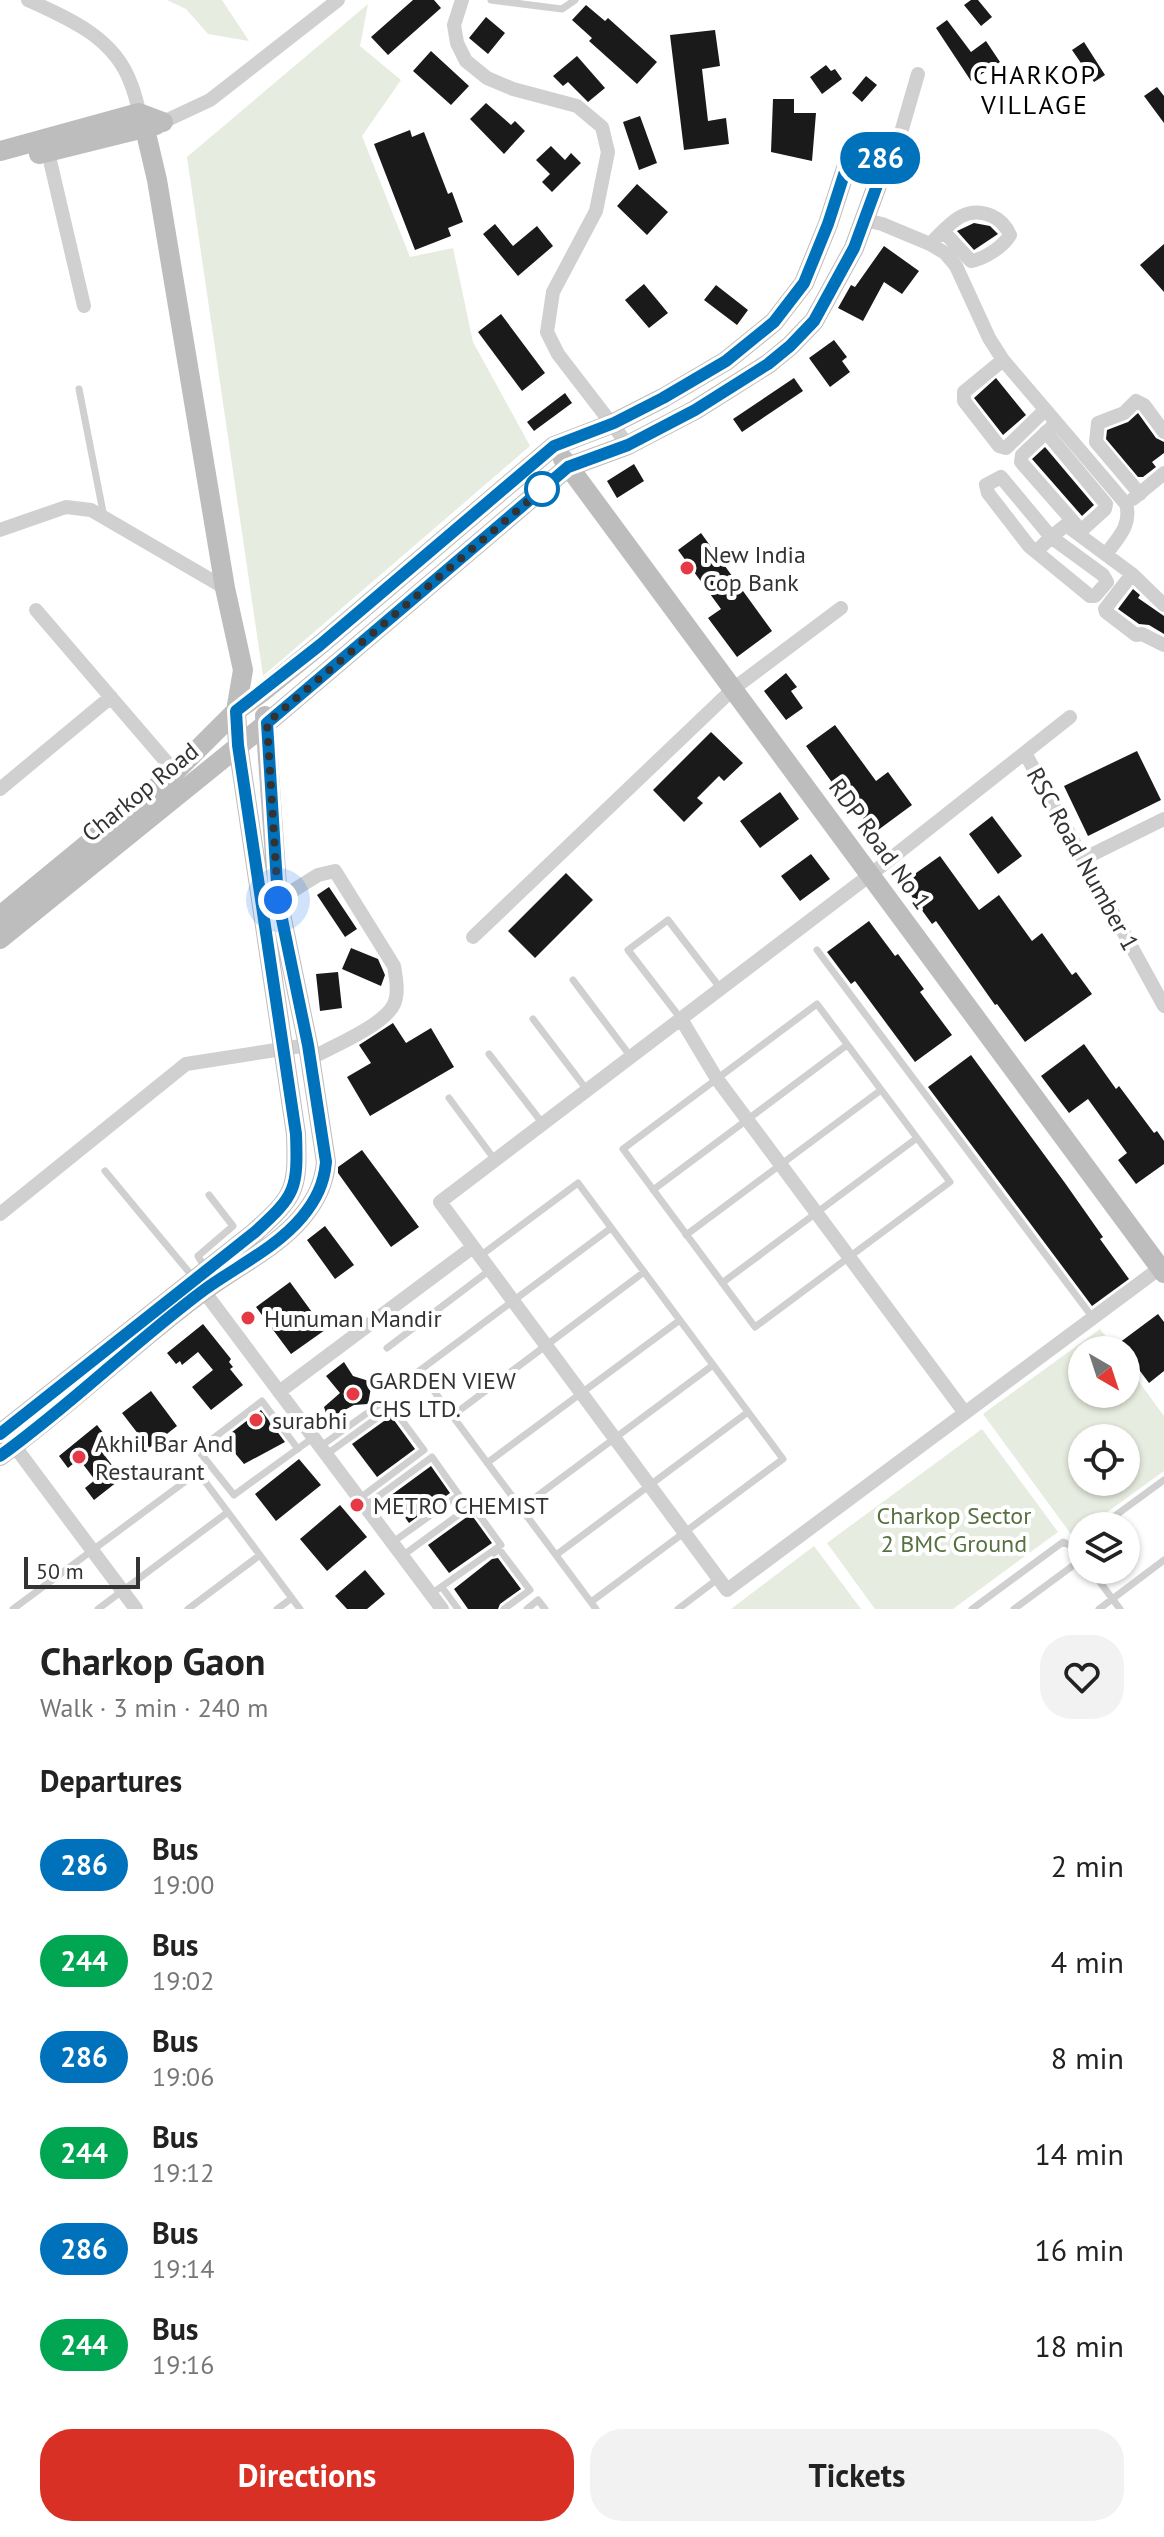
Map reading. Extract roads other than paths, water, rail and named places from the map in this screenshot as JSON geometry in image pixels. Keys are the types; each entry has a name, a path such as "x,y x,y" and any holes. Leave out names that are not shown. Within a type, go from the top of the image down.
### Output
{"street":[{"path":"28,0 71,19 99,38 119,60 149,121 225,588 243,670 236,711 238,745 296,1134 295,1182 284,1206 202,1280 4,1439 136,1609"},
{"path":"0,163 48,152 210,100 338,0"},
{"path":"462,0 454,25 457,43 466,61 487,78 513,89 577,106 602,127 608,152 596,211 553,292 547,332 558,354 628,445"},
{"path":"568,467 628,445 695,410 768,364 814,321 854,248 883,169 893,160 918,74"},
{"path":"0,151 149,121"},
{"name":"Charkop Road","path":"0,916 175,772 236,711 554,446 614,423 726,361 774,322 804,283 828,224 850,156 859,149 873,152 880,157 883,169"},
{"path":"48,152 84,306"},
{"path":"865,220 930,244 945,253 956,266 989,338 1003,360 1045,410 1051,428 1106,504 1105,509 1083,529 1021,462 1022,455 1051,428"},
{"path":"930,244 943,231"},
{"path":"1003,360 964,392 964,401 999,446 1006,448 1045,410"},
{"path":"1140,494 1096,442 1098,423 1124,413 1136,401 1144,405 1164,432"},
{"path":"1051,428 1126,504 1129,515 1127,525 1106,554"},
{"name":"RDP Road No 1","path":"554,446 1162,1270"},
{"name":"Charkop Road","path":"0,939 267,723 568,467"},
{"path":"1126,504 1164,473"},
{"path":"1001,477 1051,537 1103,575 1107,582 1095,596 1090,596 1036,552 988,493 986,485 1001,477"},
{"path":"0,530 66,507 91,510 225,588"},
{"path":"1036,552 1063,522 1132,574 1164,605"},
{"path":"1132,574 1105,609 1106,612 1136,635 1142,634 1164,645"},
{"path":"473,937 733,689 841,608"},
{"path":"36,610 175,772"},
{"path":"202,1280 290,1229 316,1199 325,1179 326,1162 309,1052 278,900 267,723 261,693 243,670"},
{"path":"0,789 111,697"},
{"path":"1070,717 870,875 440,1202 727,1590 1162,1270"},
{"name":"RSC Road Number 1","path":"1025,753 1164,1006"},
{"path":"1083,859 1164,819"},
{"path":"0,1214 186,1064 283,1049 309,1052 385,1016 395,1003 397,984 394,966 335,871 318,875 278,900"},
{"path":"681,1019 717,1079 965,1413"},
{"path":"279,1392 477,1252"},
{"path":"202,1280 279,1392 402,1556 438,1598"}],"lane":[{"path":"491,0 562,9 575,0"},
{"path":"79,389 104,518"},
{"path":"681,1019 628,950 668,920 721,989"},
{"path":"817,950 1093,1318"},
{"path":"573,980 631,1057"},
{"path":"817,1004 847,1045 950,1182 755,1327 623,1149 817,1004"},
{"path":"533,1019 587,1090"},
{"path":"653,1190 847,1045"},
{"path":"489,1054 543,1124"},
{"path":"686,1235 881,1090"},
{"path":"449,1098 495,1160"},
{"path":"722,1283 917,1138"},
{"path":"105,1171 202,1280"},
{"path":"477,1252 578,1183 783,1459 685,1532 594,1606 419,1371 611,1228"},
{"path":"202,1280 198,1256 233,1226 209,1195"},
{"path":"387,1348 490,1270"},
{"path":"452,1416 644,1272"},
{"path":"487,1463 680,1320"},
{"path":"521,1508 713,1365"},
{"path":"298,1449 262,1401 198,1450 234,1495 298,1449 321,1446 392,1407 424,1450 362,1502"},
{"path":"321,1446 384,1401"},
{"path":"556,1555 748,1412"},
{"path":"362,1502 432,1457 459,1495 393,1542"},
{"path":"13,1609 198,1472 300,1609"},
{"path":"1120,1512 1164,1480"},
{"path":"402,1556 472,1505 501,1545 438,1598"},
{"path":"98,1609 228,1512"},
{"path":"972,1609 1063,1542 1068,1544"},
{"path":"438,1598 499,1549 530,1590 504,1609"},
{"path":"188,1609 260,1555"},
{"path":"1099,1609 1164,1560"},
{"path":"1014,1609 1068,1568"},
{"path":"678,1609 719,1578"},
{"path":"1101,1584 1120,1609"},
{"path":"277,1609 292,1598"},
{"path":"438,1598 458,1609"},
{"path":"527,1609 538,1600 545,1609"}],"place":[{"name":"New India Cop Bank","path":"687,568"},
{"name":"Hunuman Mandir","path":"248,1318"},
{"name":"GARDEN VIEW CHS LTD.","path":"353,1394"},
{"name":"surabhi","path":"256,1420"},
{"name":"Akhil Bar And Restaurant","path":"79,1457"},
{"name":"METRO CHEMIST","path":"357,1505"}],"district":[{"name":"CHARKOP VILLAGE","path":"1035,89"}],"park label":[{"name":"Charkop Sector 2 BMC Ground","path":"954,1529"}]}
